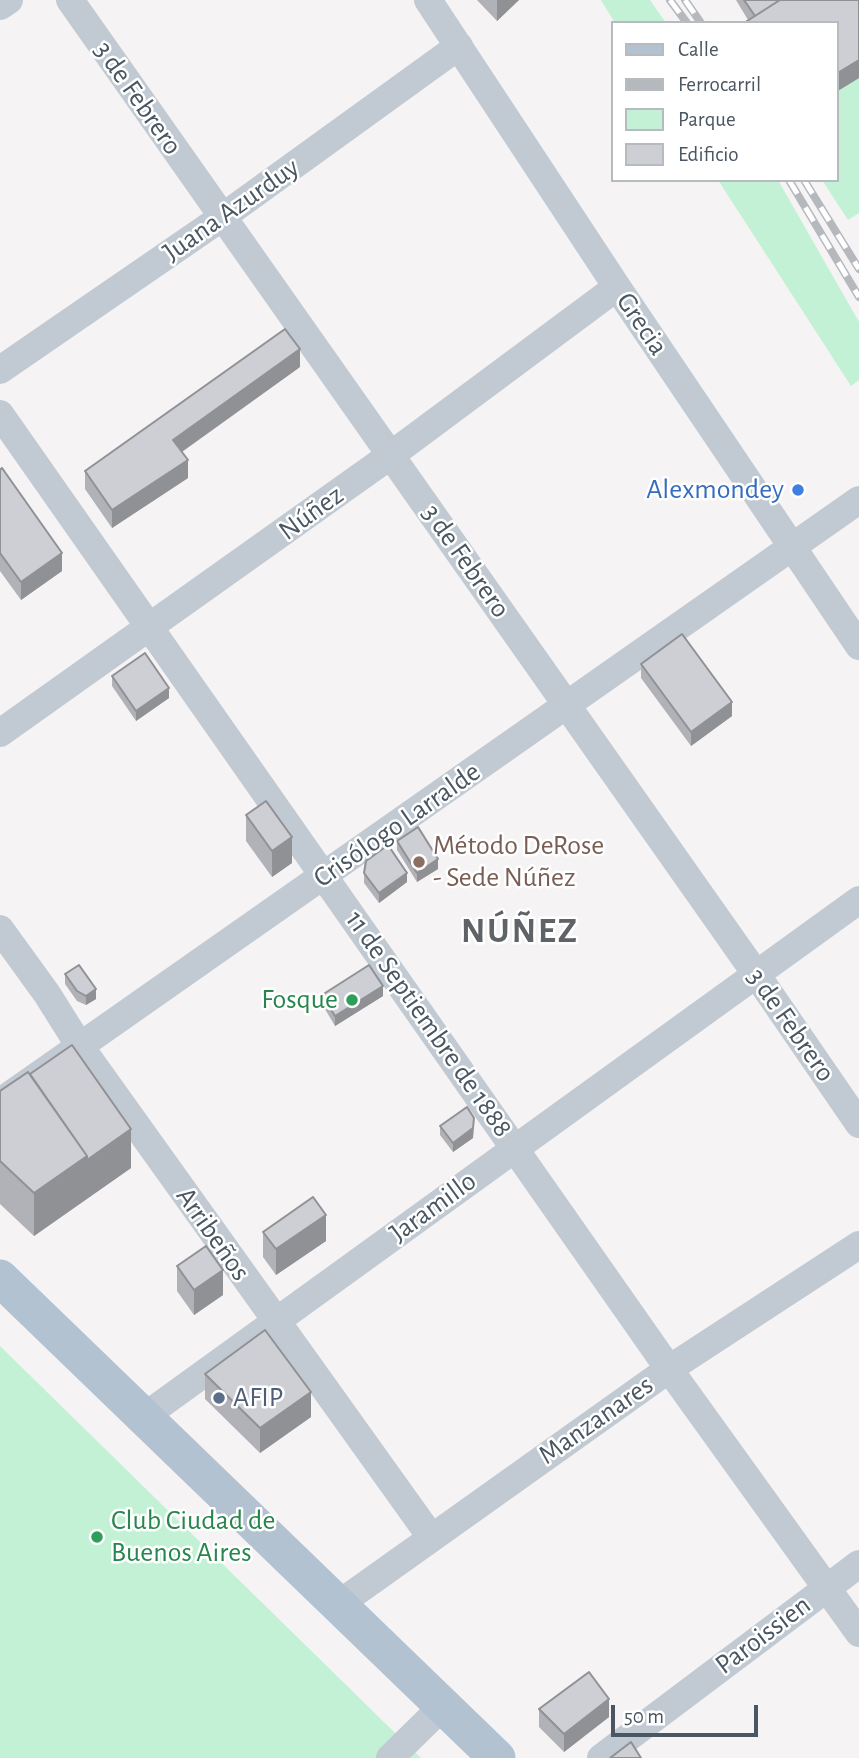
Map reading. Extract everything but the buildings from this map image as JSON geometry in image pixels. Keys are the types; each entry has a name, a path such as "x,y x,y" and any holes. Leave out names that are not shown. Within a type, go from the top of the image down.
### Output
{"main road":[{"path":"0,1278 497,1758"}],"street":[{"path":"0,6 9,0"},
{"name":"3 de Febrero","path":"70,0 859,1124"},
{"name":"Grecia","path":"428,0 859,646"},
{"name":"Juana Azurduy","path":"0,370 221,218 459,46"},
{"name":"Núñez","path":"0,733 391,455 617,287"},
{"name":"11 de Septiembre de 1888","path":"0,414 669,1369 859,1633"},
{"name":"Crisólogo Larralde","path":"792,547 819,511 859,483"},
{"name":"Crisólogo Larralde","path":"0,1102 859,500"},
{"path":"814,578 813,562 818,551 859,522"},
{"name":"Jaramillo","path":"145,1416 859,900"},
{"name":"Arribeños","path":"0,929 47,993 79,1045 430,1537"},
{"name":"Manzanares","path":"339,1604 669,1369 859,1245"},
{"name":"Paroissien","path":"601,1758 859,1564"},
{"path":"394,1754 443,1706"}],"green space":[{"path":"601,0 650,0 665,21 614,21"},
{"path":"859,5 859,213 848,220 823,182 838,182 838,21 783,21"},
{"path":"719,182 779,182 859,322 859,380 851,386"},
{"name":"Club Ciudad de Buenos Aires","path":"0,1346 389,1727 421,1758 0,1758"}],"railway":[{"path":"670,0 686,21"},
{"path":"685,0 700,21"},
{"path":"790,182 859,297"},
{"path":"805,182 859,269"}],"place":[{"name":"Alexmondey","path":"798,490"},
{"name":"Método DeRose - Sede Núñez","path":"419,862"},
{"name":"Fosque","path":"352,1000"},
{"name":"AFIP","path":"219,1398"},
{"name":"Club Ciudad de Buenos Aires","path":"97,1537"}],"district":[{"name":"NÚÑEZ","path":"520,931"}]}
